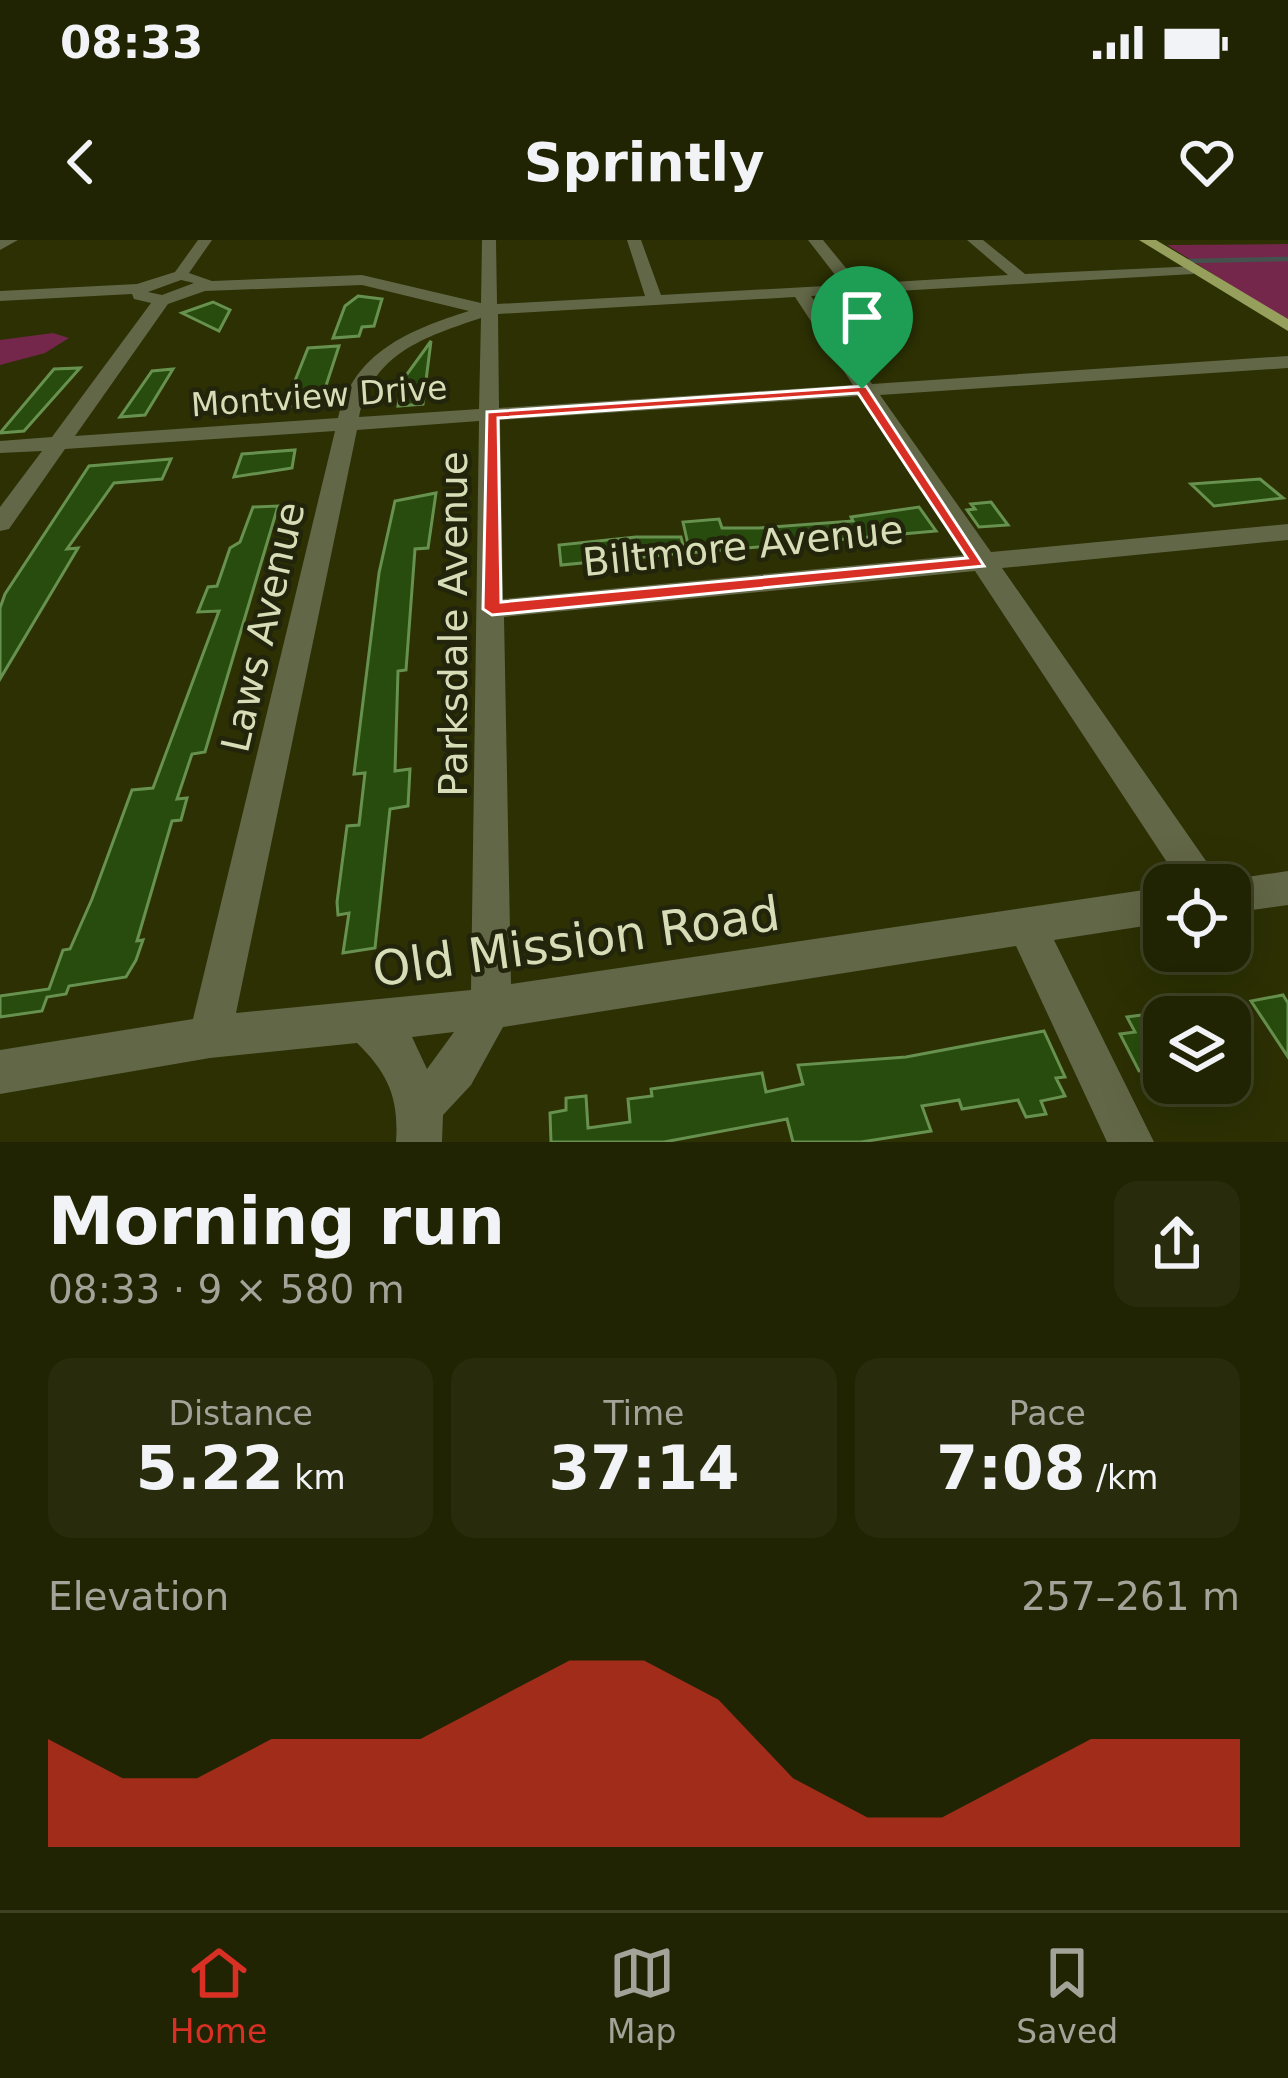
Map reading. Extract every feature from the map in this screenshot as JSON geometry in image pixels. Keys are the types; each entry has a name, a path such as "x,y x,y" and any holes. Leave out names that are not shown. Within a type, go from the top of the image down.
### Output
{"main road":[{"path":"1146,240 1288,326"}],"street":[{"path":"0,246 11,240"},
{"path":"180,275 205,240"},
{"name":"Parksdale Avenue","path":"489,240 491,1008"},
{"path":"634,240 655,302"},
{"path":"815,240 856,290"},
{"path":"974,240 1022,280"},
{"path":"139,289 140,296 162,300 204,286 362,280 488,310 1193,269"},
{"path":"0,296 139,289 180,275 196,276 204,286"},
{"path":"801,293 979,562 1188,864"},
{"path":"0,524 162,300"},
{"name":"Laws Avenue","path":"210,1037 355,390 373,362 488,310"},
{"name":"Montview Drive","path":"0,447 1288,362"},
{"name":"Biltmore Avenue","path":"492,609 1288,532"},
{"path":"1251,892 1288,888"},
{"name":"Old Mission Road","path":"0,1072 210,1037 491,1008 1143,909"},
{"path":"1028,929 1131,1142"},
{"path":"420,1124 491,1008"},
{"path":"364,1021 398,1053 420,1124"}],"shaded area":[{"path":"1288,244 1288,321 1167,245"},
{"path":"53,333 69,338 45,353 0,365 0,340"}],"building":[{"path":"358,296 382,299 374,326 362,327 359,336 333,338 345,306"},
{"path":"213,302 230,310 219,331 182,313"},
{"path":"431,341 423,404 398,406 402,381"},
{"path":"339,346 320,404 285,406 308,348"},
{"path":"80,368 24,431 0,433 54,369"},
{"path":"173,369 145,415 120,417 152,371"},
{"path":"295,450 292,468 234,477 242,454"},
{"path":"171,459 162,479 114,483 67,549 78,548 0,679 0,608 5,594 89,466"},
{"path":"1260,479 1283,498 1214,506 1191,484"},
{"path":"436,493 428,548 415,549 406,670 398,671 395,771 410,769 408,806 390,809 375,948 343,953 349,913 338,915 337,902 347,826 359,825 365,773 354,774 379,573 395,501"},
{"path":"991,502 1008,525 979,527 967,510 975,509 971,504"},
{"path":"278,506 205,752 192,754 177,799 187,798 181,820 172,821 137,941 143,940 136,960 126,977 69,986 66,994 47,997 42,1011 0,1017 0,996 49,989 63,950 70,949 92,899 132,790 153,788 219,611 198,612 208,587 217,586 230,548 240,542 253,507"},
{"path":"919,507 936,531 690,553 683,522 719,519 722,528 759,528 853,521 851,517"},
{"path":"681,537 685,553 561,565 559,545"},
{"path":"1283,995 1288,1003 1288,1057 1251,1001"},
{"path":"1143,1015 1143,1071 1139,1071 1120,1034 1135,1032 1127,1017"},
{"path":"1044,1031 1065,1077 1056,1078 1065,1096 1041,1101 1046,1114 1026,1117 1018,1100 962,1109 959,1100 922,1106 931,1131 861,1142 793,1142 787,1119 664,1142 551,1142 550,1113 566,1110 566,1098 586,1096 588,1128 630,1122 628,1099 652,1096 651,1089 762,1073 766,1092 803,1084 798,1065 906,1057"}],"waterway":[{"path":"1189,261 1288,259"}],"route":[{"path":"862,389 979,562 492,609 491,415 862,389"}]}
